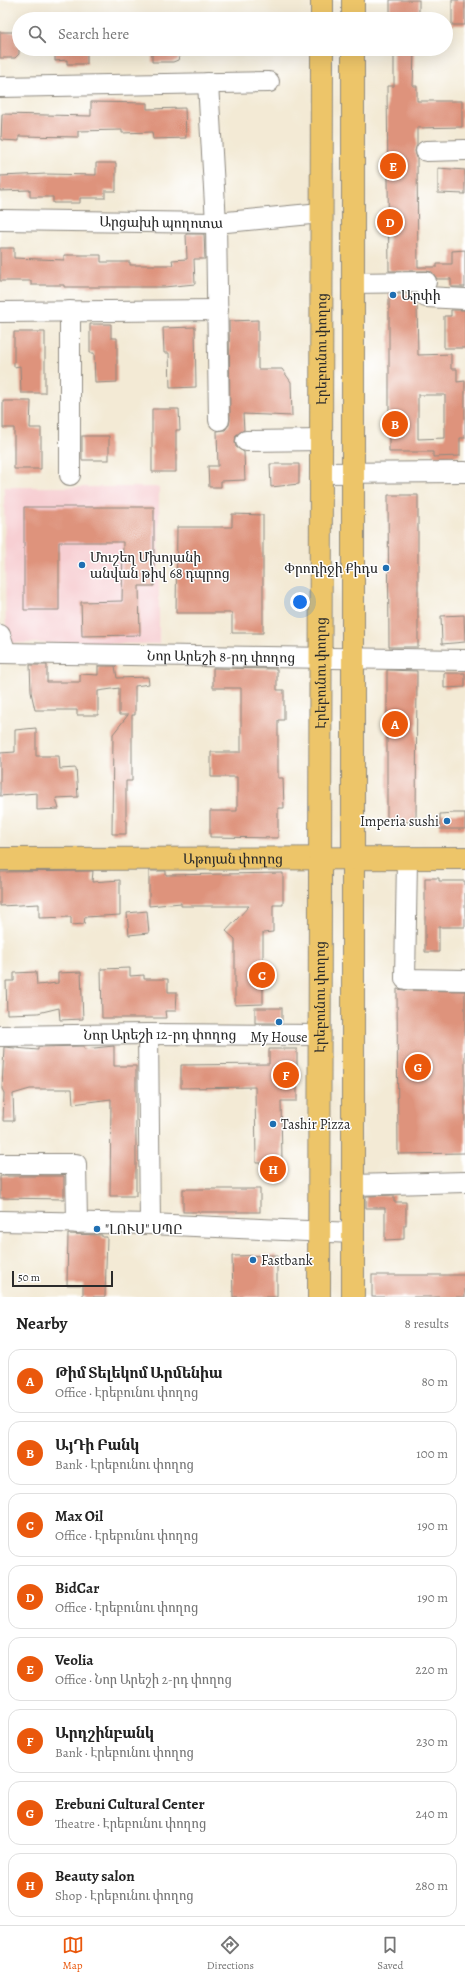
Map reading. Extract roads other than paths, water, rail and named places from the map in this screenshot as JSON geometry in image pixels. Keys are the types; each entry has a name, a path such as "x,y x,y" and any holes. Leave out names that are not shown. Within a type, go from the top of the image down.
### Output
{"main road":[{"path":"322,0 322,12"},
{"path":"352,0 352,12"},
{"name":"Էրեբունու փողոց","path":"319,1297 322,56"},
{"path":"352,56 353,1297"},
{"name":"Աթոյան փողոց","path":"0,859 407,860 465,858"}],"street":[{"path":"0,87 269,82"},
{"path":"208,83 216,224 219,420"},
{"path":"426,151 465,150"},
{"name":"Արցախի պողոտա","path":"0,220 216,224 321,213"},
{"path":"352,283 426,290 465,299"},
{"path":"0,312 218,310"},
{"path":"70,311 70,474"},
{"path":"246,440 321,440"},
{"path":"321,473 465,472"},
{"path":"0,635 3,653"},
{"name":"Նոր Արեշի 8-րդ փողոց","path":"3,653 465,660"},
{"path":"407,860 405,979 465,980"},
{"path":"148,1034 150,1224"},
{"name":"Նոր Արեշի 12-րդ փողոց","path":"0,1036 148,1034 320,1036"},
{"path":"0,1164 76,1164 77,1223"},
{"path":"353,1185 465,1182"},
{"path":"0,1221 150,1224 353,1233"}],"place":[{"name":"Veolia","path":"393,166"},
{"name":"BidCar","path":"390,222"},
{"name":"Արփի","path":"393,295"},
{"name":"ԱյԴի Բանկ","path":"395,424"},
{"name":"Մուշեղ Մխոյանի անվան թիվ 68 դպրոց","path":"82,565"},
{"name":"Փրոդիջի Քիդս","path":"386,568"},
{"name":"Թիմ Տելեկոմ Արմենիա","path":"395,724"},
{"name":"Imperia sushi","path":"447,821"},
{"name":"Max Oil","path":"262,975"},
{"name":"My House","path":"279,1022"},
{"name":"Erebuni Cultural Center","path":"418,1067"},
{"name":"Արդշինբանկ","path":"286,1075"},
{"name":"Tashir Pizza","path":"273,1124"},
{"name":"Beauty salon","path":"273,1169"},
{"name":"\"ԼՈՒՍ\" ՍՊԸ","path":"97,1229"},
{"name":"Fastbank","path":"253,1260"}]}
